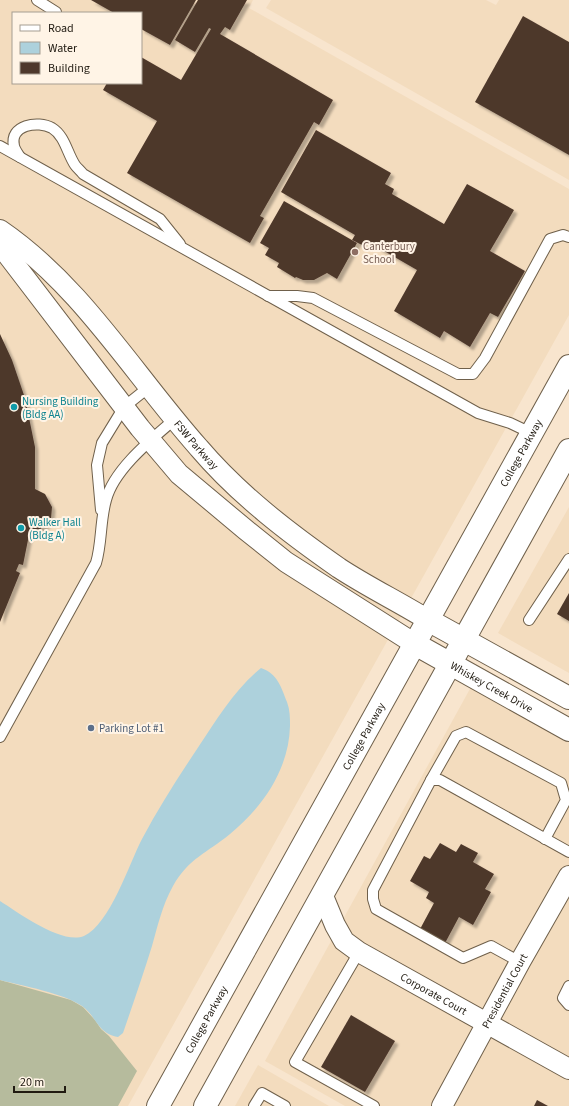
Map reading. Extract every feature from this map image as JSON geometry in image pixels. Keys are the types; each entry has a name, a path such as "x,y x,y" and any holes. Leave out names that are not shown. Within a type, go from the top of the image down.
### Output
{"main road":[{"name":"College Parkway","path":"158,1106 569,366"},
{"path":"205,1106 323,896 449,664 569,450"},
{"path":"428,620 462,641 569,698"},
{"name":"Whiskey Creek Drive","path":"415,644 569,730"}],"street":[{"name":"FSW Parkway","path":"0,230 19,243 56,278 110,337 199,449 244,495 285,529 340,568 428,620"},
{"path":"0,245 124,407 179,474 286,562 415,644"},
{"name":"Presidential Court","path":"442,1106 488,1024 520,962 567,886"},
{"name":"Corporate Court","path":"323,896 335,926 344,941 359,952 569,1069"}],"lane":[{"path":"37,0 56,12"},
{"path":"20,157 14,146 14,137 20,128 29,124 41,123 53,128 62,138 75,166 83,174 160,219 184,249"},
{"path":"0,146 478,413 510,423 531,433"},
{"path":"267,296 298,296 313,298 458,374 473,374 485,358 550,239 563,234 569,237"},
{"path":"102,525 97,465 102,443 124,407 149,387"},
{"path":"0,737 96,563 101,548 102,525 106,499 118,476 150,440 175,419"},
{"path":"529,620 569,559"},
{"path":"520,962 491,946 463,958 376,909 372,899 373,890 456,736 466,732 561,783 566,800 545,839"},
{"path":"431,780 440,780 569,852"},
{"path":"359,952 295,1062 374,1106"},
{"path":"569,986 563,998 569,1005"},
{"path":"254,1106 262,1093 285,1106"}],"shaded area":[{"path":"0,0 253,0 249,8 569,189 569,315 128,1106 0,1106"},
{"path":"271,0 486,0 496,5 499,0 569,0 569,180 266,8"},
{"path":"569,507 569,673 498,633"},
{"path":"471,687 569,741 569,1106 345,1106 265,1061"},
{"path":"258,1065 329,1106 235,1106"}],"green space":[{"path":"0,980 71,1000 83,1007 137,1071 118,1106 0,1106"}],"water":[{"path":"261,668 275,677 287,702 290,726 285,757 272,786 253,812 222,841 192,862 173,886 163,908 149,957 123,1033 118,1037 106,1032 87,1010 74,1001 42,990 0,980 0,901 29,920 64,936 75,938 84,936 93,929 110,907 142,839 177,780 227,705 243,685"}],"building":[{"path":"91,0 196,0 170,45 142,30 142,12 112,12"},
{"path":"198,0 247,0 230,30 225,27 220,34 333,100 319,125 314,122 260,216 264,218 250,243 127,173 157,121 103,90 106,84 142,84 142,58 181,80 211,29 209,28 195,52 175,40"},
{"path":"523,16 569,42 569,155 475,102"},
{"path":"316,130 391,173 385,184 394,189 392,194 444,224 467,184 514,210 490,251 525,271 498,317 490,313 470,347 444,331 440,338 394,311 417,270 365,240 362,245 352,240 355,235 281,192"},
{"path":"284,201 357,243 337,279 327,273 314,280 295,278 277,267 279,263 265,255 269,248 260,243"},
{"name":"Walker Hall (Bldg A)","path":"0,334 12,360 25,398 35,447 35,489 45,494 52,507 51,519 47,524 39,530 30,530 23,565 19,564 16,571 20,573 0,622"},
{"path":"569,593 569,621 557,614"},
{"path":"440,843 456,852 461,844 478,853 473,862 494,874 485,889 491,892 473,925 459,917 444,945 419,931 434,903 426,898 429,892 410,881 424,856 430,859"},
{"path":"351,1015 395,1041 365,1092 321,1067"},
{"path":"537,1100 548,1106 534,1106"}],"place":[{"name":"Canterbury School","path":"355,252"},
{"name":"Nursing Building (Bldg AA)","path":"14,407"},
{"name":"Walker Hall (Bldg A)","path":"21,528"},
{"name":"Parking Lot #1","path":"91,728"}]}
